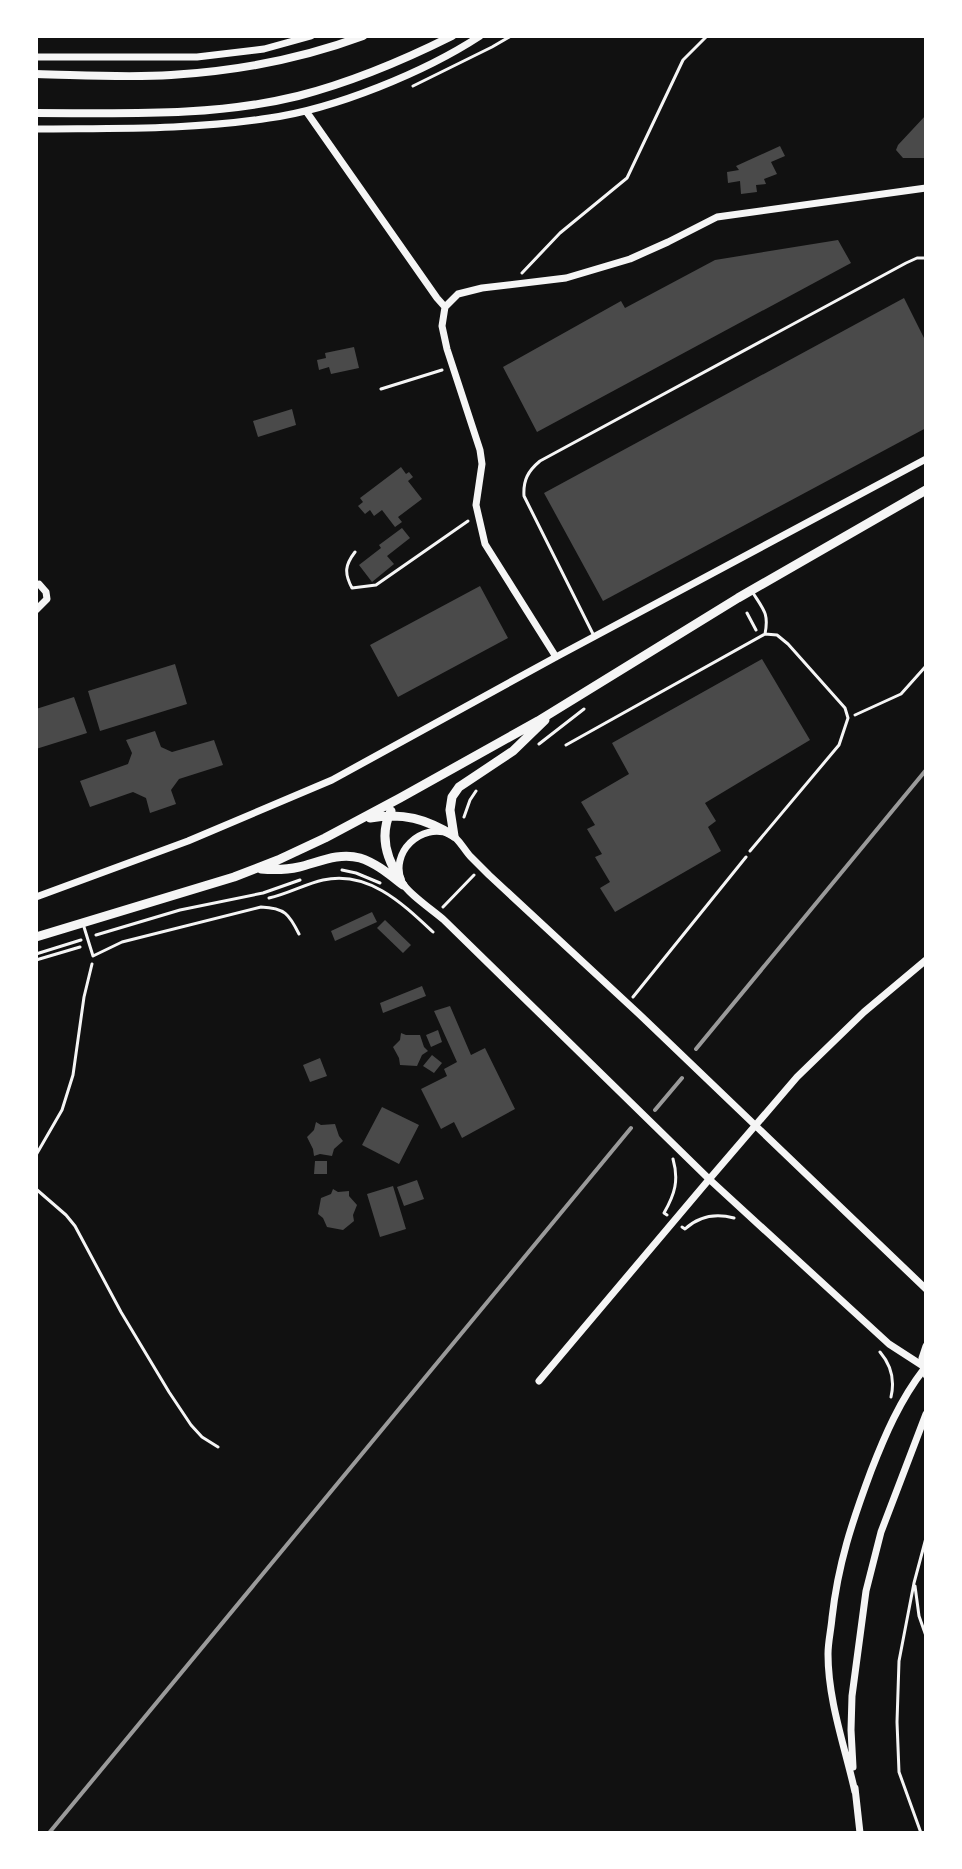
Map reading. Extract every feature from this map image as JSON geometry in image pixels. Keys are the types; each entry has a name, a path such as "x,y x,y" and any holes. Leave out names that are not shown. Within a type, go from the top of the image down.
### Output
{"main road":[{"path":"36,937 258,869 361,819 553,711 926,490"},
{"path":"454,836 450,810 452,797 459,787 513,751 553,711"},
{"path":"400,798 389,815 384,835 387,854 403,885"},
{"path":"361,819 389,815 414,818 434,824 454,836"},
{"path":"258,869 277,871 340,856 362,859 403,885"}],"street":[{"path":"36,57 197,57 264,49 311,36"},
{"path":"36,74 170,76 234,69 289,60 363,36"},
{"path":"36,113 204,110 296,96 342,83 407,58 452,36"},
{"path":"36,129 202,126 306,111 403,76 480,36"},
{"path":"306,111 445,307"},
{"path":"556,657 485,544 478,514 477,493 482,464 480,450 442,326 445,307 458,294 482,288 566,278 630,259 717,217 926,188"},
{"path":"36,897 188,841 332,780 926,459"},
{"path":"36,585 39,584 46,592 47,599 36,610"},
{"path":"924,1370 889,1344 709,1179 437,914 403,885 398,867 401,855 408,846 419,835 430,831 454,836 470,856 926,1289"},
{"path":"539,1381 797,1077 864,1012 926,960"},
{"path":"910,1273 926,1279"},
{"path":"855,1792 835,1711 830,1676 828,1654 836,1585 851,1524 887,1429 908,1390 924,1370 926,1346"},
{"path":"860,1833 851,1730 852,1696 866,1591 881,1532 926,1414"}],"lane":[{"path":"594,636 524,496 526,476 533,467 906,263 926,258"},
{"path":"751,591 764,609 768,621 762,636"},
{"path":"566,745 762,636 777,635 845,708 848,718 839,745 750,851"},
{"path":"82,923 93,956 122,942 261,907 287,914 299,934"},
{"path":"921,1833 899,1772 897,1722 899,1661 926,1538"},
{"path":"914,1583 919,1616 926,1636"}],"path":[{"path":"512,285 560,233 627,178 683,60 707,36"},
{"path":"381,389 453,367"},
{"path":"355,552 347,563 346,577 352,588 376,585 478,514"},
{"path":"747,613 762,636"},
{"path":"848,718 901,694 926,666"},
{"path":"539,744 586,707"},
{"path":"465,825 464,817 470,800 481,787"},
{"path":"628,1003 750,851"},
{"path":"437,914 482,867"},
{"path":"342,870 383,885"},
{"path":"36,954 180,910 263,893 301,880"},
{"path":"36,1155 62,1110 73,1075 93,956"},
{"path":"664,1213 676,1185 670,1151"},
{"path":"36,1189 75,1226 169,1392 191,1425 218,1447"},
{"path":"685,1229 695,1220 711,1216 738,1219"},
{"path":"879,1351 893,1374 890,1404"}],"building":[{"path":"926,115 926,158 903,158 896,150 898,145"},
{"path":"780,146 785,156 771,162 777,174 764,179 766,184 756,185 757,192 741,194 740,181 728,183 727,172 739,170 736,166"},
{"path":"838,240 851,263 537,432 503,367 621,301 625,308 715,260"},
{"path":"904,298 926,342 926,428 603,601 544,493"},
{"path":"354,347 359,368 331,374 329,367 319,370 317,360 326,358 325,353"},
{"path":"292,409 296,425 258,437 253,421"},
{"path":"401,467 413,477 408,481 422,499 398,517 402,522 395,527 382,510 374,516 370,510 365,514 358,506 363,502 360,498"},
{"path":"402,528 410,538 387,556 394,564 372,582 359,565"},
{"path":"480,586 508,638 398,697 370,645"},
{"path":"762,659 810,740 705,803 716,821 708,827 721,851 615,912 600,888 610,882 595,857 602,854 587,829 595,825 581,802 629,774 612,743"},
{"path":"175,664 187,704 100,731 88,691"},
{"path":"74,697 87,733 36,749 36,709"},
{"path":"155,731 161,747 172,752 214,740 223,765 179,779 171,790 176,804 150,813 146,798 133,792 90,807 80,781 128,764 132,753 126,740"},
{"path":"372,912 377,922 335,941 331,931"},
{"path":"385,920 411,945 403,953 377,928"},
{"path":"422,986 426,996 383,1013 380,1003"},
{"path":"450,1006 471,1055 485,1048 515,1109 462,1138 454,1122 441,1129 421,1089 447,1076 444,1069 457,1062 434,1011"},
{"path":"438,1030 442,1042 431,1047 426,1035"},
{"path":"401,1033 420,1035 428,1051 422,1055 417,1066 400,1065 393,1047 400,1040"},
{"path":"432,1055 442,1063 434,1073 423,1066"},
{"path":"320,1058 327,1076 310,1082 303,1065"},
{"path":"382,1107 419,1125 399,1164 362,1145"},
{"path":"316,1122 321,1125 335,1124 343,1141 334,1149 332,1156 314,1156 307,1137 314,1130"},
{"path":"315,1161 327,1161 327,1174 314,1174"},
{"path":"417,1180 424,1199 404,1206 397,1187"},
{"path":"393,1186 406,1229 380,1237 367,1194"},
{"path":"333,1189 349,1191 349,1196 357,1205 354,1221 343,1230 327,1227 318,1214 321,1198 331,1194"}],"railway":[{"path":"696,1049 926,770"},
{"path":"655,1110 682,1078"},
{"path":"49,1833 631,1128"}]}
